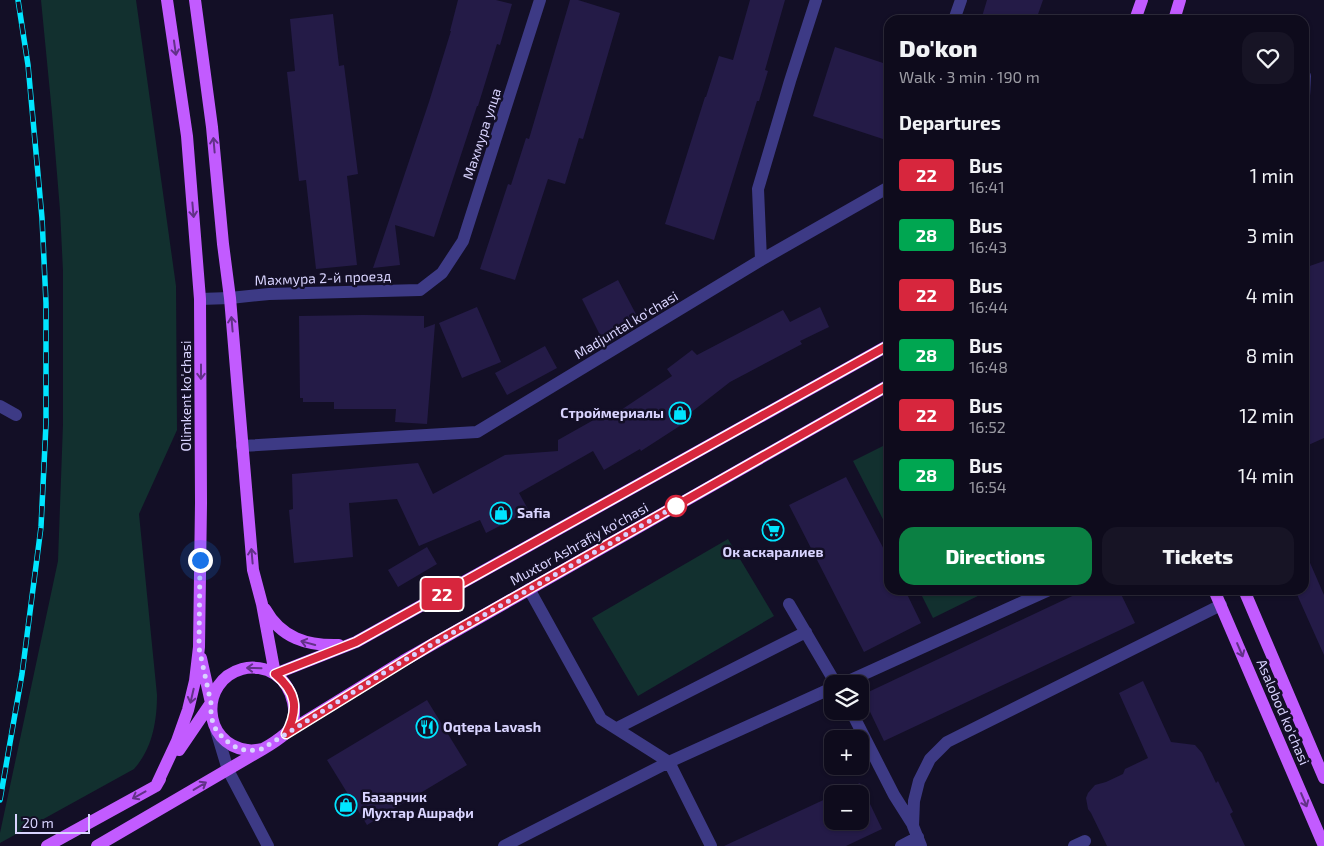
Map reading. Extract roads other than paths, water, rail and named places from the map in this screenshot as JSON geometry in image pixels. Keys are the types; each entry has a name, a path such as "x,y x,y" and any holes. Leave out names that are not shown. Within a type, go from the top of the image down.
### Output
{"main road":[{"name":"Olimkent ko'chasi","path":"156,786 178,741 188,710 195,681 199,648 201,503 200,299 187,136 167,0"},
{"path":"195,0 212,127 230,298 253,570 262,604 275,674"},
{"path":"1137,15 1142,0"},
{"path":"1176,15 1180,0"},
{"name":"Muxtor Ashrafiy ko'chasi","path":"275,674 356,642 884,348"},
{"name":"Muxtor Ashrafiy ko'chasi","path":"286,734 403,661 884,388"},
{"name":"Asalobod ko'chasi","path":"1216,595 1324,846"},
{"name":"Asalobod ko'chasi","path":"1246,595 1324,778"},
{"name":"Muxtor Ashrafiy ko'chasi","path":"262,604 269,617 278,627 288,635 300,640 326,646 356,642"},
{"path":"199,648 211,703 211,717 216,730 225,740 237,748 248,751 262,749"},
{"path":"47,846 156,786 211,703 219,684 235,671 248,667 262,668 275,674 285,682 292,694 294,708 293,720 286,734 110,842 97,846"}],"street":[{"name":"Махмура улца","path":"442,272 464,241 540,0"},
{"path":"761,260 758,189 816,0"},
{"path":"956,15 961,0"},
{"name":"Madjuntal ko'chasi","path":"242,446 477,432 761,260 884,190"},
{"name":"Махмура 2-й проезд","path":"200,299 270,294 420,290 442,272"},
{"path":"0,406 16,415"},
{"path":"529,589 601,719 669,762 711,846"},
{"path":"862,675 1038,595"},
{"path":"789,604 831,675"},
{"path":"917,836 914,801 920,781 930,759 947,742 1221,605"},
{"path":"616,728 806,632"},
{"path":"504,846 669,762 824,692"},
{"path":"855,720 917,836"},
{"path":"216,730 228,770 268,846"},
{"path":"901,846 917,836"}],"railway":[{"path":"0,800 22,674 41,527 46,424 46,303 42,218 28,65 18,0"}],"place":[{"name":"Строймериалы","path":"680,413"},
{"name":"Safia","path":"501,513"},
{"name":"Ок аскаралиев","path":"773,530"},
{"name":"Oqtepa Lavash","path":"427,727"},
{"name":"Базарчик Мухтар Ашрафи","path":"346,805"}]}
